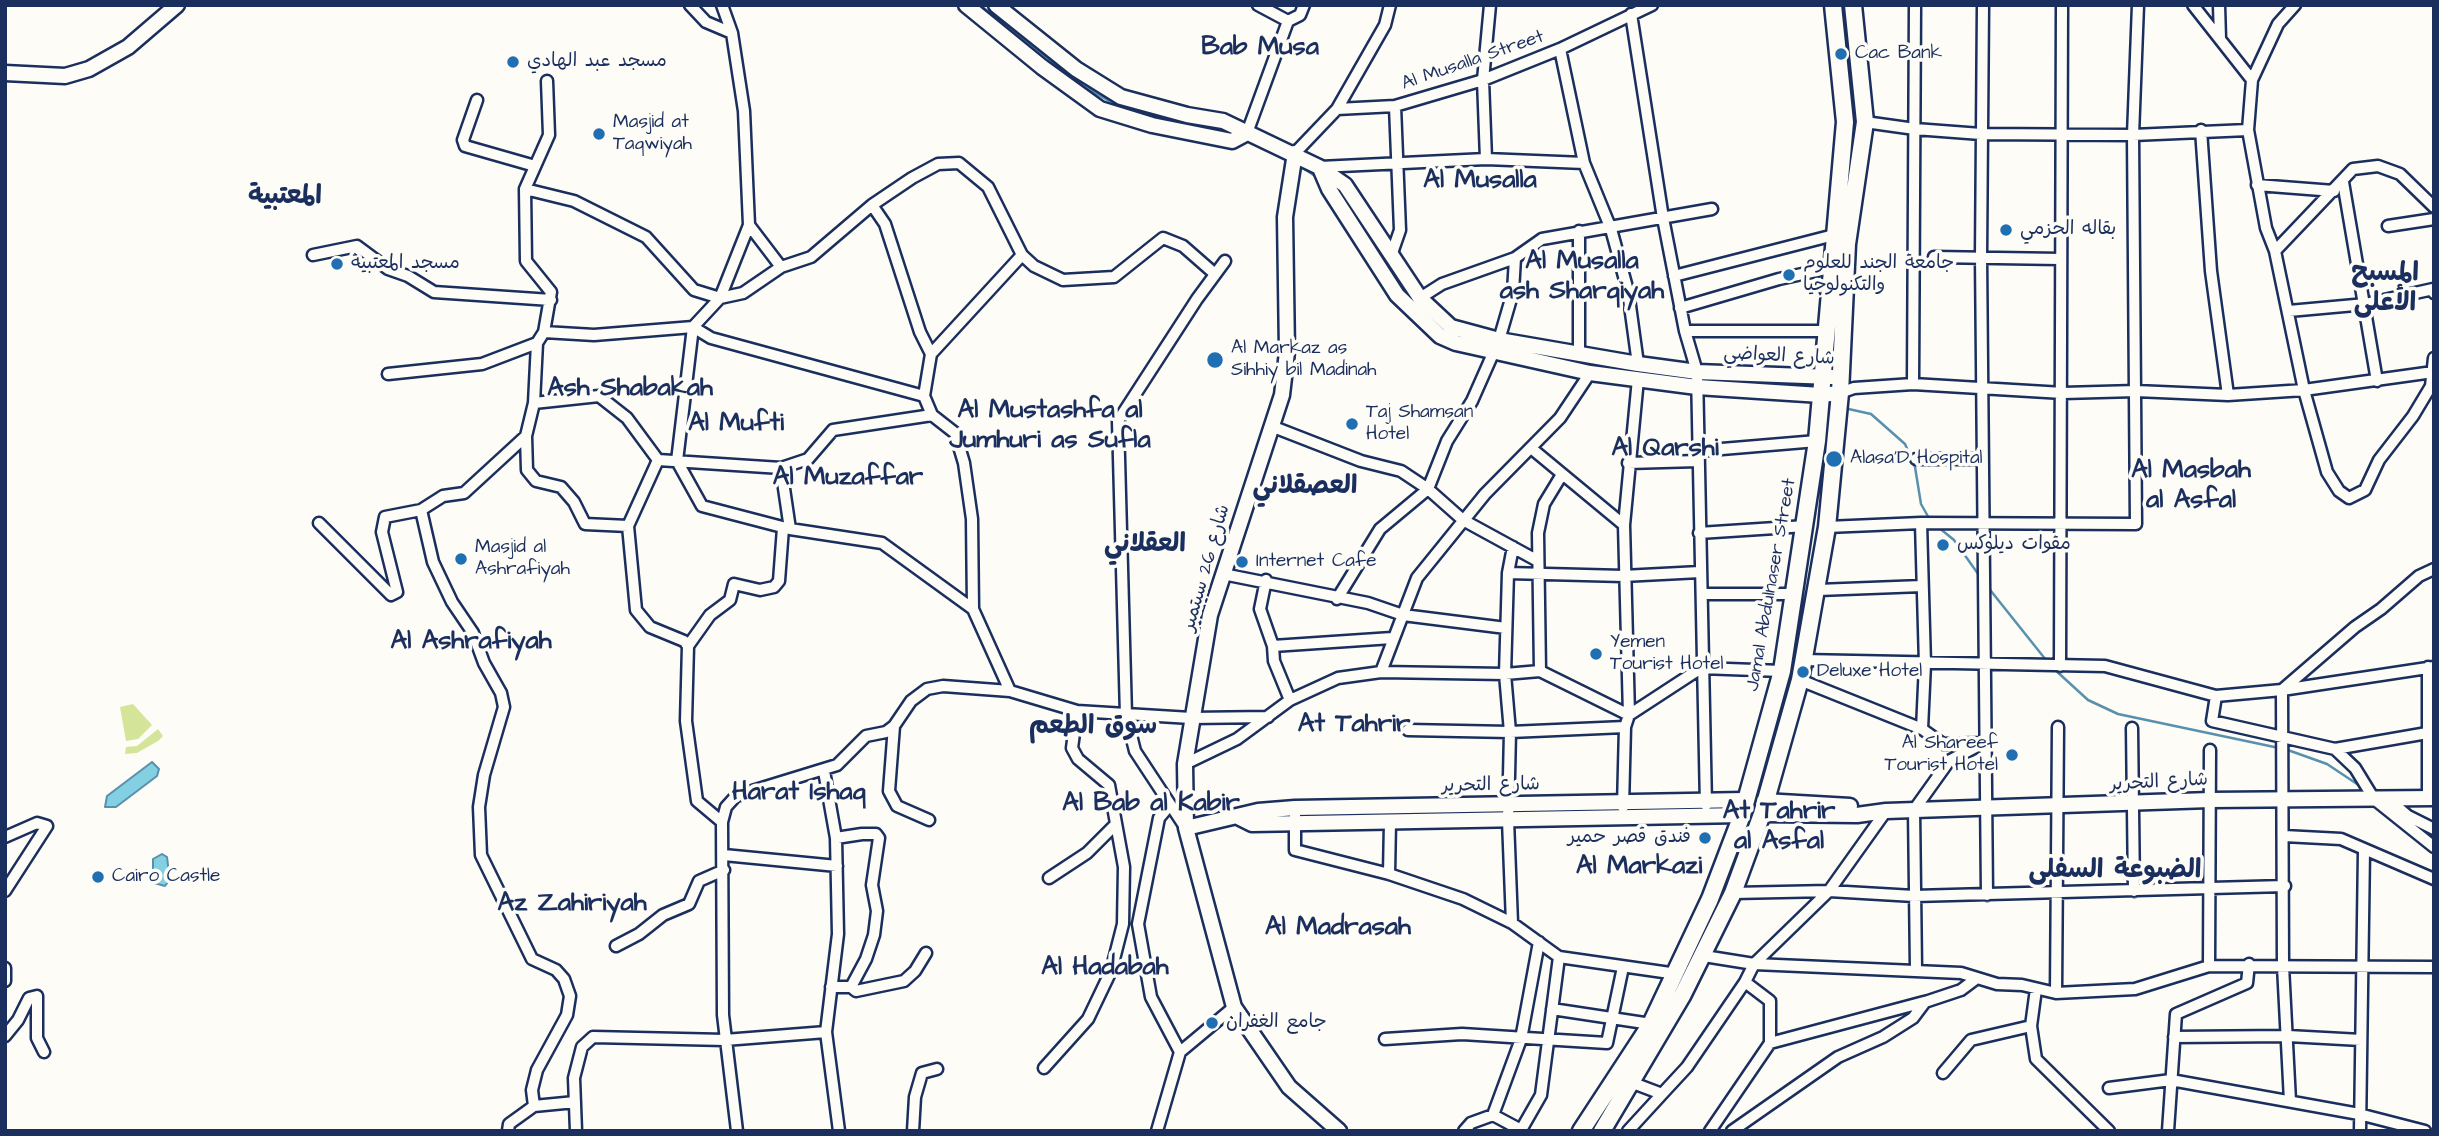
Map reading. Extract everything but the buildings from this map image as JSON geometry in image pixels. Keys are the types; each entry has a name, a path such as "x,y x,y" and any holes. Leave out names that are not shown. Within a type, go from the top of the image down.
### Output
{"main road":[{"path":"5,73 65,76 89,69 128,47 177,5"},
{"path":"966,5 1042,67 1100,109 1152,125 1232,141 1247,133"},
{"name":"Jamal Abdulnaser Street","path":"1581,1131 1651,1024 1677,974 1710,899 1743,808 1782,671 1817,441 1830,268 1845,122 1833,5"},
{"path":"1602,1131 1633,1083 1704,956 1733,893 1763,807 1800,680 1818,590 1845,386 1847,244 1865,122 1853,5"},
{"path":"1002,7 1076,69 1121,97 1187,115 1223,121 1295,153 1319,167"},
{"name":"شارع 26 سبتمبر","path":"1295,153 1284,217 1287,352 1282,395 1210,615 1185,764 1186,828 1234,1007 1289,1087 1339,1131"},
{"name":"شارع العواضي","path":"1319,167 1329,190 1397,295 1440,336 1496,347 1590,373 1638,371 1822,376 1845,386"},
{"name":"شارع العواضي","path":"1319,167 1345,185 1420,298 1451,327 1496,347 1579,355 1697,387 1821,395 1845,386"},
{"name":"شارع التحرير","path":"1763,807 1857,815 1886,811 2210,800 2431,798"},
{"name":"شارع التحرير","path":"1296,815 1623,809 1707,799 1743,808"},
{"name":"شارع التحرير","path":"1623,809 1704,816 1743,808"},
{"name":"شارع التحرير","path":"1186,828 1258,811 1390,822 1508,813"}],"street":[{"path":"690,5 706,22 733,33"},
{"path":"722,5 733,33 744,111 749,225 720,298 693,327 677,461 702,506 786,529 882,543 973,609"},
{"path":"1258,5 1288,21"},
{"path":"1247,133 1288,21 1300,15 1304,5"},
{"path":"1295,153 1337,109 1385,25 1390,5"},
{"path":"1486,159 1483,80 1490,5"},
{"name":"Al Musalla Street","path":"1337,109 1395,106 1483,80 1560,49 1652,5"},
{"path":"1913,384 1914,5"},
{"path":"1983,5 1980,257 1984,390 1982,459 1987,895"},
{"path":"2060,666 2058,525 2063,393 2060,260 2062,5"},
{"path":"1827,527 1922,523 2136,524 2133,135 2138,5"},
{"path":"2193,5 2252,80"},
{"path":"2219,5 2220,39"},
{"path":"2295,5 2283,9 2252,80 2248,130 2266,228 2275,251 2304,390 2327,472 2339,491 2349,498 2365,490 2379,460 2431,386 2434,359"},
{"path":"1631,14 1663,218 1685,331 1697,372 1701,668 1707,799 1704,816"},
{"path":"1560,49 1584,163 1611,229 1628,291 1638,371 1624,525 1623,576 1629,715 1625,727 1623,809"},
{"path":"547,81 549,135 525,189 526,261 546,285 551,300 544,332 537,343 534,403 526,436 527,470 536,481 561,487 574,502 585,524 628,526"},
{"path":"477,100 463,140 465,146 535,166"},
{"path":"1392,253 1400,230 1395,106"},
{"path":"1865,122 1981,134 2133,135 2248,130"},
{"path":"2202,130 2211,271 2228,395"},
{"path":"1319,167 1486,159 1584,163"},
{"path":"525,189 574,201 646,237 694,290 720,298 743,293 781,267 811,257 872,205 938,164 959,163 988,187 1021,255 1034,266 1063,280 1089,281 1114,277 1163,238 1183,246 1215,274"},
{"path":"2275,251 2353,169 2378,166 2400,174 2434,207"},
{"path":"2343,182 2366,304 2376,381"},
{"path":"2257,185 2334,191"},
{"path":"872,205 885,224 920,332 932,354"},
{"path":"1420,298 1442,284 1515,258 1542,239 1579,231 1611,229 1712,209"},
{"path":"2388,226 2434,219"},
{"path":"749,225 781,267"},
{"path":"1579,231 1579,355"},
{"path":"1674,276 1834,235"},
{"path":"313,255 357,246 388,269 408,276 435,292 551,300"},
{"path":"1010,691 973,609 972,519 964,463 955,433 932,415 924,396 932,354 1021,255"},
{"path":"1934,257 2060,260"},
{"path":"1337,599 1380,529 1428,489 1447,441 1472,401 1496,347 1513,292 1515,258"},
{"path":"1186,828 1135,751 1126,715 1118,421 1225,261"},
{"path":"1680,308 1779,279 1830,268"},
{"path":"2289,311 2366,304 2433,289 2434,293"},
{"path":"544,332 594,335 693,327 710,338 924,396"},
{"path":"1685,331 1826,331"},
{"path":"388,374 482,364 537,343"},
{"path":"1845,386 1913,384 2063,393 2136,391 2228,395 2304,390 2432,372"},
{"path":"1381,672 1417,578 1463,520 1560,418 1590,373"},
{"path":"534,403 600,396 627,418 658,460"},
{"path":"658,460 781,468 808,459 832,430 932,415"},
{"path":"1271,426 1361,461 1401,471 1428,489 1463,520 1538,561"},
{"path":"319,523 391,595 397,592 383,532 384,517 421,510 443,496 464,493 526,436"},
{"path":"1628,463 1817,441"},
{"path":"1531,447 1562,476 1624,525"},
{"path":"1916,459 1982,459"},
{"path":"658,460 628,526 636,610 650,627 684,641 688,646"},
{"path":"722,822 697,801 686,721 688,646 710,615 730,600 734,584 760,590 775,587 779,581 786,529 781,468"},
{"path":"1540,671 1538,533 1544,504 1562,476"},
{"path":"421,510 433,562 452,603 473,633 484,663 501,693 504,707 484,775 480,807 481,855 532,958 556,970 564,979 570,996 567,1016 537,1070 532,1090 534,1106"},
{"path":"1922,523 1925,664 1922,729"},
{"path":"1699,533 1806,526"},
{"path":"1512,923 1508,813 1510,732 1504,674 1508,573 1513,547"},
{"path":"2282,690 2419,576 2434,569"},
{"path":"1508,573 1623,576 1700,572"},
{"path":"1223,573 1266,580 1337,599 1368,603 1403,615 1506,628"},
{"path":"1266,580 1260,609 1273,646 1274,661 1290,700"},
{"path":"1818,590 1922,586"},
{"path":"1702,594 1794,594"},
{"path":"1273,646 1392,638"},
{"path":"1803,660 2105,666 2216,695 2282,690 2431,667 2431,798"},
{"path":"1629,715 1701,668 1782,671"},
{"path":"1185,764 1237,739 1290,700 1338,678 1381,672 1504,674 1540,671 1629,715"},
{"path":"1800,680 1922,729 1943,744 1985,742"},
{"path":"737,1131 725,1040 722,822 726,807 736,796 824,771 848,757 866,736 886,732 894,726 911,701 927,689 943,686 1010,691 1077,711 1191,718 1268,717"},
{"path":"2282,690 2285,886 2283,966 2290,1101"},
{"path":"2216,695 2212,721 2335,749 2431,732"},
{"path":"1044,1068 1088,1019 1111,971 1123,924 1124,867 1109,785 1078,759 1072,748 1077,711"},
{"path":"894,726 889,791 897,806 929,820"},
{"path":"1408,730 1510,732 1625,727"},
{"path":"2056,993 2060,806 2058,727"},
{"path":"2132,728 2134,891"},
{"path":"1916,969 1914,810 1949,761 1985,742"},
{"path":"2335,749 2381,799 2434,847"},
{"path":"2209,965 2210,750"},
{"path":"824,771 836,838 838,934 826,1032 839,1131"},
{"path":"2381,799 2434,829"},
{"path":"1170,805 1159,818 1138,924 1151,998 1180,1052"},
{"path":"1628,1131 1688,1067 1745,982 1754,964 1829,891 1886,811"},
{"path":"1296,815 1295,850 1389,874 1463,899 1512,923 1559,957 1677,974"},
{"path":"1389,874 1390,822"},
{"path":"5,837 37,823 47,826 5,891"},
{"path":"1049,878 1087,853 1116,824"},
{"path":"836,838 862,834 876,834 879,838 872,885 877,911 874,935 866,959 851,987"},
{"path":"2284,836 2341,839 2434,879"},
{"path":"2360,1131 2364,850"},
{"path":"724,855 837,866"},
{"path":"616,946 639,934 663,915 689,904 699,881 724,870"},
{"path":"1733,893 1829,891 1914,896 2285,886"},
{"path":"1493,1115 1521,1039 1539,942"},
{"path":"831,987 851,987 856,991 904,981 915,971 926,953"},
{"path":"1704,956 1754,964 1961,973 1997,984 2056,993 2105,993 2135,989 2209,965 2434,967"},
{"path":"1464,1131 1471,1123 1493,1115 1522,1130 1541,1095 1559,957"},
{"path":"2168,1131 2176,1014 2247,983 2249,964"},
{"path":"1385,1039 1462,1034 1607,1043 1623,967"},
{"path":"5,968 5,981"},
{"path":"1770,1043 1925,1002 1961,990 1977,978"},
{"path":"1710,1131 1770,1043 1770,1001 1745,982"},
{"path":"2036,989 2031,1026 2036,1059 2109,1131"},
{"path":"5,1036 18,1020 29,998 37,996 37,1038 44,1052"},
{"path":"1732,1131 1838,1057 1883,1037 1913,1018 1925,1002"},
{"path":"1157,1131 1180,1052 1234,1007"},
{"path":"1552,1009 1651,1024"},
{"path":"1944,1073 1971,1040 1995,1032 2031,1026"},
{"path":"576,1131 574,1078 582,1047 593,1037 725,1040 826,1032"},
{"path":"2174,1037 2288,1036 2361,1040"},
{"path":"913,1131 915,1097 922,1073 937,1069"},
{"path":"2109,1088 2171,1080 2359,1114 2425,1131"},
{"path":"1633,1083 1662,1094"},
{"path":"508,1131 509,1124 534,1106 575,1102"}],"green space":[{"path":"133,704 152,725 138,739 126,741 120,707"},
{"path":"158,729 163,736 158,741 137,753 125,754 126,747 137,746"}],"water":[{"path":"152,762 159,769 157,776 116,807 105,807 107,796"},
{"path":"162,854 167,857 168,865 169,881 165,886 154,883 153,878 153,859"}],"waterway":[{"path":"980,5 1082,85 1109,101 1139,112 1231,134"},
{"path":"1300,166 1318,178"},
{"path":"1378,253 1414,301"},
{"path":"1579,364 1614,369"},
{"path":"1844,408 1871,414 1905,444 1915,467 1921,504 1930,520"},
{"path":"1938,527 1954,540 1981,578"},
{"path":"1987,586 2046,660"},
{"path":"2053,668 2088,700 2118,714 2279,748"},
{"path":"2285,749 2327,764 2363,788"},
{"path":"2425,833 2434,839"}],"place":[{"name":"Cac Bank","path":"1841,54"},
{"name":"مسجد عبد الهادي","path":"513,62"},
{"name":"Masjid at Taqwiyah","path":"599,134"},
{"name":"بقاله الحزمي","path":"2006,230"},
{"name":"مسجد المعتبية","path":"337,264"},
{"name":"جامعة الجند للعلوم والتكنولوجيا","path":"1789,275"},
{"name":"Al Markaz as Sihhiy bil Madinah","path":"1215,360"},
{"name":"Taj Shamsan Hotel","path":"1352,424"},
{"name":"Alasa'D Hospital","path":"1834,459"},
{"name":"مقوات ديلوكس","path":"1943,545"},
{"name":"Masjid al Ashrafiyah","path":"461,559"},
{"name":"Internet Cafe","path":"1242,562"},
{"name":"Yemen Tourist Hotel","path":"1596,654"},
{"name":"Deluxe Hotel","path":"1803,672"},
{"name":"Al Shareef Tourist Hotel","path":"2012,755"},
{"name":"فندق قصر حمير","path":"1705,838"},
{"name":"Cairo Castle","path":"98,877"},
{"name":"جامع الغفران","path":"1212,1023"}],"district":[{"name":"Bab Musa","path":"1260,49"},
{"name":"Al Musalla","path":"1480,182"},
{"name":"المعتبية","path":"285,198"},
{"name":"Al Musalla ash Sharqiyah","path":"1582,278"},
{"name":"المسبح الأعلى","path":"2385,290"},
{"name":"Ash Shabakah","path":"630,390"},
{"name":"Al Mufti","path":"736,425"},
{"name":"Al Mustashfa al Jumhuri as Sufla","path":"1050,427"},
{"name":"Al Qarshi","path":"1665,450"},
{"name":"Al Muzaffar","path":"848,479"},
{"name":"Al Masbah al Asfal","path":"2191,487"},
{"name":"العصقلاني","path":"1305,488"},
{"name":"العقلاني","path":"1145,546"},
{"name":"Al Ashrafiyah","path":"471,643"},
{"name":"At Tahrir","path":"1354,726"},
{"name":"سوق الطعم","path":"1093,728"},
{"name":"Harat Ishaq","path":"799,794"},
{"name":"Al Bab al Kabir","path":"1151,805"},
{"name":"At Tahrir al Asfal","path":"1779,828"},
{"name":"Al Markazi","path":"1639,868"},
{"name":"الضبوعة السفلى","path":"2115,872"},
{"name":"Az Zahiriyah","path":"572,905"},
{"name":"Al Madrasah","path":"1338,929"},
{"name":"Al Hadabah","path":"1105,969"}]}
